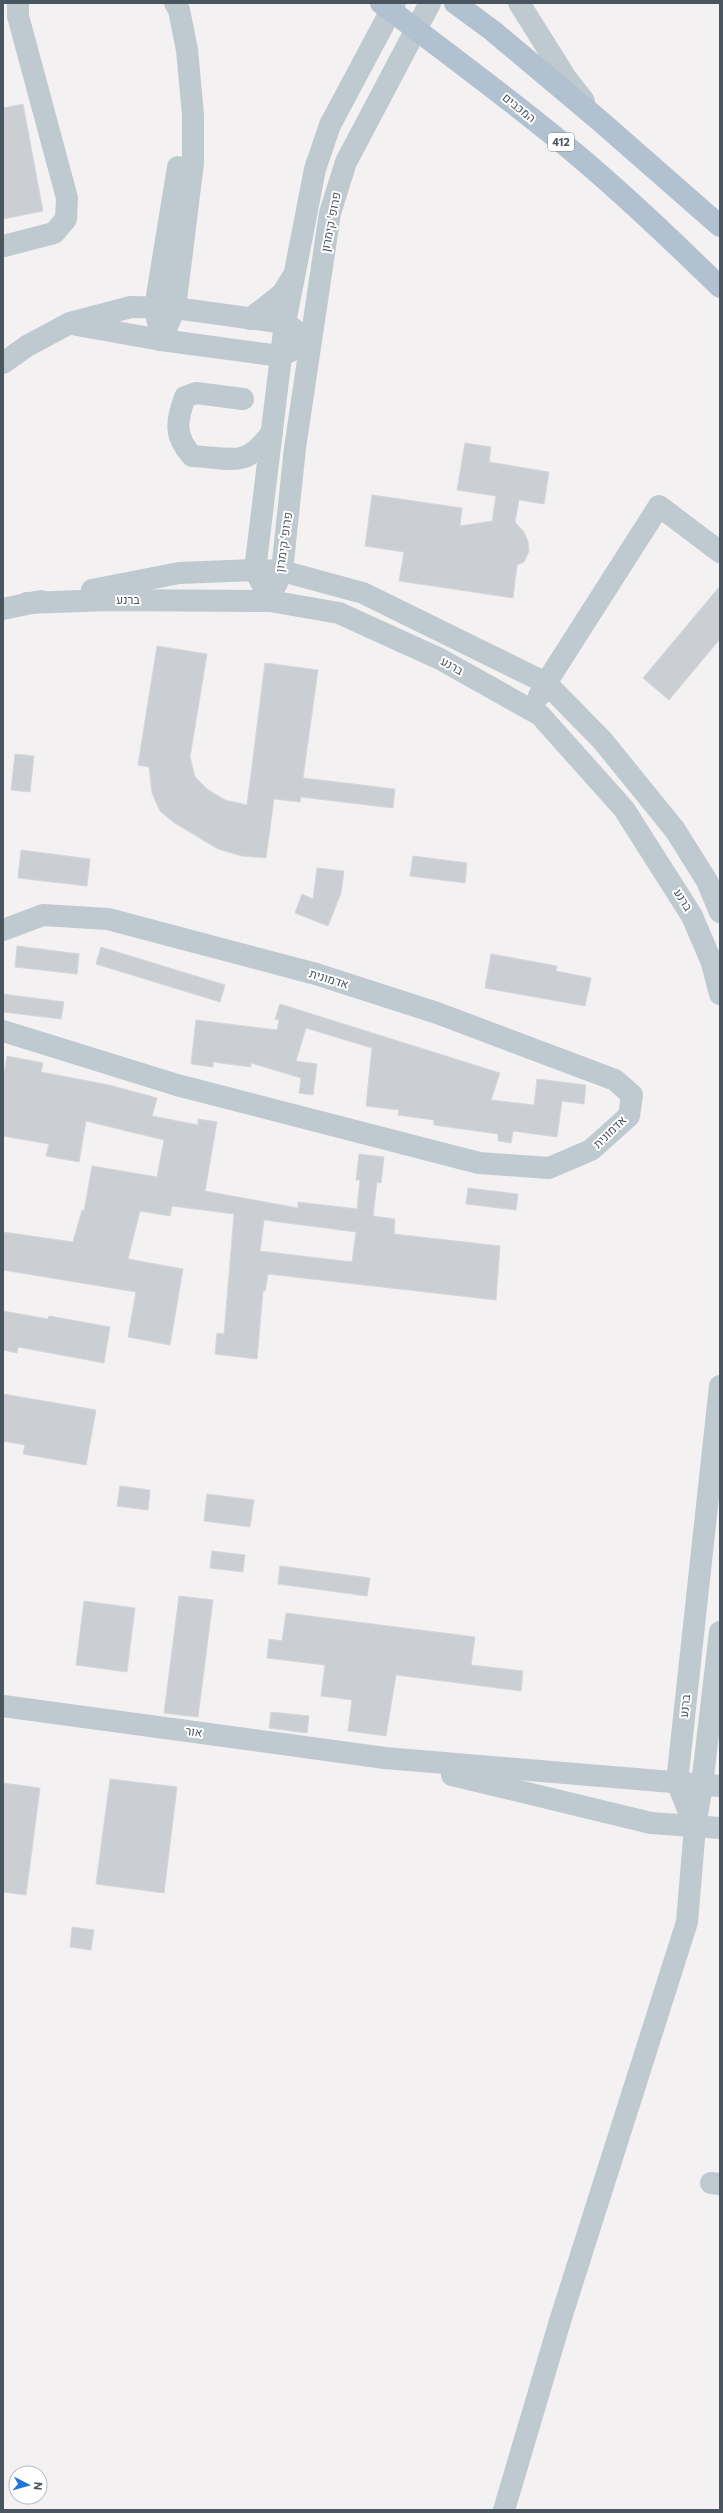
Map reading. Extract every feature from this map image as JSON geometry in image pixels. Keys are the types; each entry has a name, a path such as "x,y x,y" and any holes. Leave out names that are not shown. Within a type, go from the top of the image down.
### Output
{"main road":[{"path":"456,3 600,120 720,226"},
{"name":"המכבים","path":"389,5 416,29 486,82 579,156 671,239 720,287"}],"street":[{"path":"4,246 54,233 66,219 67,198 18,16 18,3"},
{"path":"161,340 165,308 193,163 193,115 187,50 179,10 175,3"},
{"name":"פרופ' קימרון","path":"270,601 282,571 295,448 330,213 346,162 430,3"},
{"path":"519,3 566,78 600,120"},
{"name":"פרופ' קימרון","path":"270,601 255,570 284,323 315,169 330,125 389,5"},
{"path":"250,319 282,294 294,273"},
{"path":"3,363 28,346 70,324 132,307 165,308 284,323 312,342"},
{"path":"70,324 161,340 280,356 312,342"},
{"path":"243,399 196,393 184,397 178,417 180,444 192,456 244,459 260,449 272,432"},
{"path":"533,711 546,683 659,506 720,552"},
{"name":"ברנע","path":"3,609 179,573 255,570 282,571 363,593 546,683 602,740 675,830 707,881 720,912"},
{"name":"ברנע","path":"28,603 109,600 270,601 339,613 440,659 533,711 540,715 624,809 692,916 712,963 720,994"},
{"name":"אדמונית","path":"3,930 43,915 108,919 316,974 437,1013 615,1080 632,1095 629,1116 591,1150 549,1168 479,1162 177,1085 3,1031"},
{"name":"ברנע","path":"695,1827 677,1782 720,1386"},
{"path":"687,1922 695,1827 711,1786 720,1632"},
{"name":"אור","path":"3,1706 385,1758"},
{"path":"385,1758 711,1786"},
{"path":"385,1758 650,1823 720,1828"},
{"path":"504,2510 560,2321 687,1922 696,1869 707,1847 720,1835"}],"building":[{"path":"23,104 43,211 3,219 3,108"},
{"path":"465,443 491,447 489,462 549,472 544,504 519,500 515,522 524,532 528,542 529,551 524,562 517,565 513,598 399,581 404,552 365,546 372,495 462,508 460,526 492,521 496,496 457,490"},
{"path":"720,586 720,639 669,700 643,678"},
{"path":"157,646 207,654 190,757 195,777 207,789 225,800 247,805 265,663 318,670 303,778 395,789 393,808 301,797 300,802 274,799 266,858 242,856 218,849 173,822 160,811 152,793 149,767 138,765"},
{"path":"15,754 34,756 30,792 11,790"},
{"path":"21,850 90,859 87,886 18,878"},
{"path":"413,856 467,863 465,883 410,876"},
{"path":"317,868 344,871 341,893 328,926 295,913 302,894 313,899"},
{"path":"17,946 79,954 77,974 15,967"},
{"path":"101,947 225,985 220,1002 96,964"},
{"path":"491,954 557,966 556,971 591,978 585,1006 485,988"},
{"path":"3,994 64,1002 61,1019 3,1012"},
{"path":"280,1004 500,1073 491,1100 534,1105 537,1079 586,1085 584,1104 562,1101 557,1137 513,1131 511,1143 498,1141 498,1134 434,1125 434,1120 398,1115 399,1110 366,1106 372,1048 306,1028 296,1061 317,1064 313,1095 299,1093 301,1078 251,1063 251,1067 213,1062 213,1067 191,1064 196,1020 277,1030 279,1020 275,1019"},
{"path":"7,1056 43,1063 41,1072 109,1085 157,1098 152,1116 198,1125 198,1119 217,1122 205,1191 298,1208 298,1202 357,1209 360,1180 356,1180 359,1154 384,1157 381,1183 377,1182 373,1216 395,1219 394,1234 500,1246 496,1300 268,1274 265,1291 263,1291 257,1359 215,1354 217,1333 224,1334 234,1214 172,1206 170,1216 140,1211 128,1259 183,1269 170,1345 128,1337 136,1292 3,1270 3,1232 73,1242 82,1210 84,1211 92,1166 157,1177 164,1140 86,1121 79,1162 46,1156 49,1144 3,1136 3,1080","holes":["264,1220 356,1232 352,1262 260,1251"]},
{"path":"468,1188 518,1194 516,1210 466,1204"},
{"path":"3,1311 48,1319 49,1316 110,1327 104,1363 18,1347 17,1353 3,1350"},
{"path":"3,1394 96,1410 86,1465 23,1454 25,1445 3,1441"},
{"path":"120,1486 150,1490 148,1510 117,1506"},
{"path":"207,1494 254,1500 250,1527 204,1521"},
{"path":"212,1551 245,1555 243,1572 210,1568"},
{"path":"280,1566 370,1578 367,1596 278,1584"},
{"path":"179,1596 213,1600 198,1717 164,1713"},
{"path":"84,1601 135,1608 127,1672 76,1665"},
{"path":"286,1613 475,1637 471,1665 523,1671 521,1691 396,1675 386,1736 348,1731 352,1700 321,1696 325,1665 267,1658 269,1639 282,1641"},
{"path":"271,1712 309,1716 307,1733 269,1728"},
{"path":"110,1779 177,1787 164,1893 96,1884"},
{"path":"3,1783 40,1788 26,1895 3,1892"},
{"path":"72,1927 94,1930 91,1950 70,1947"}]}
